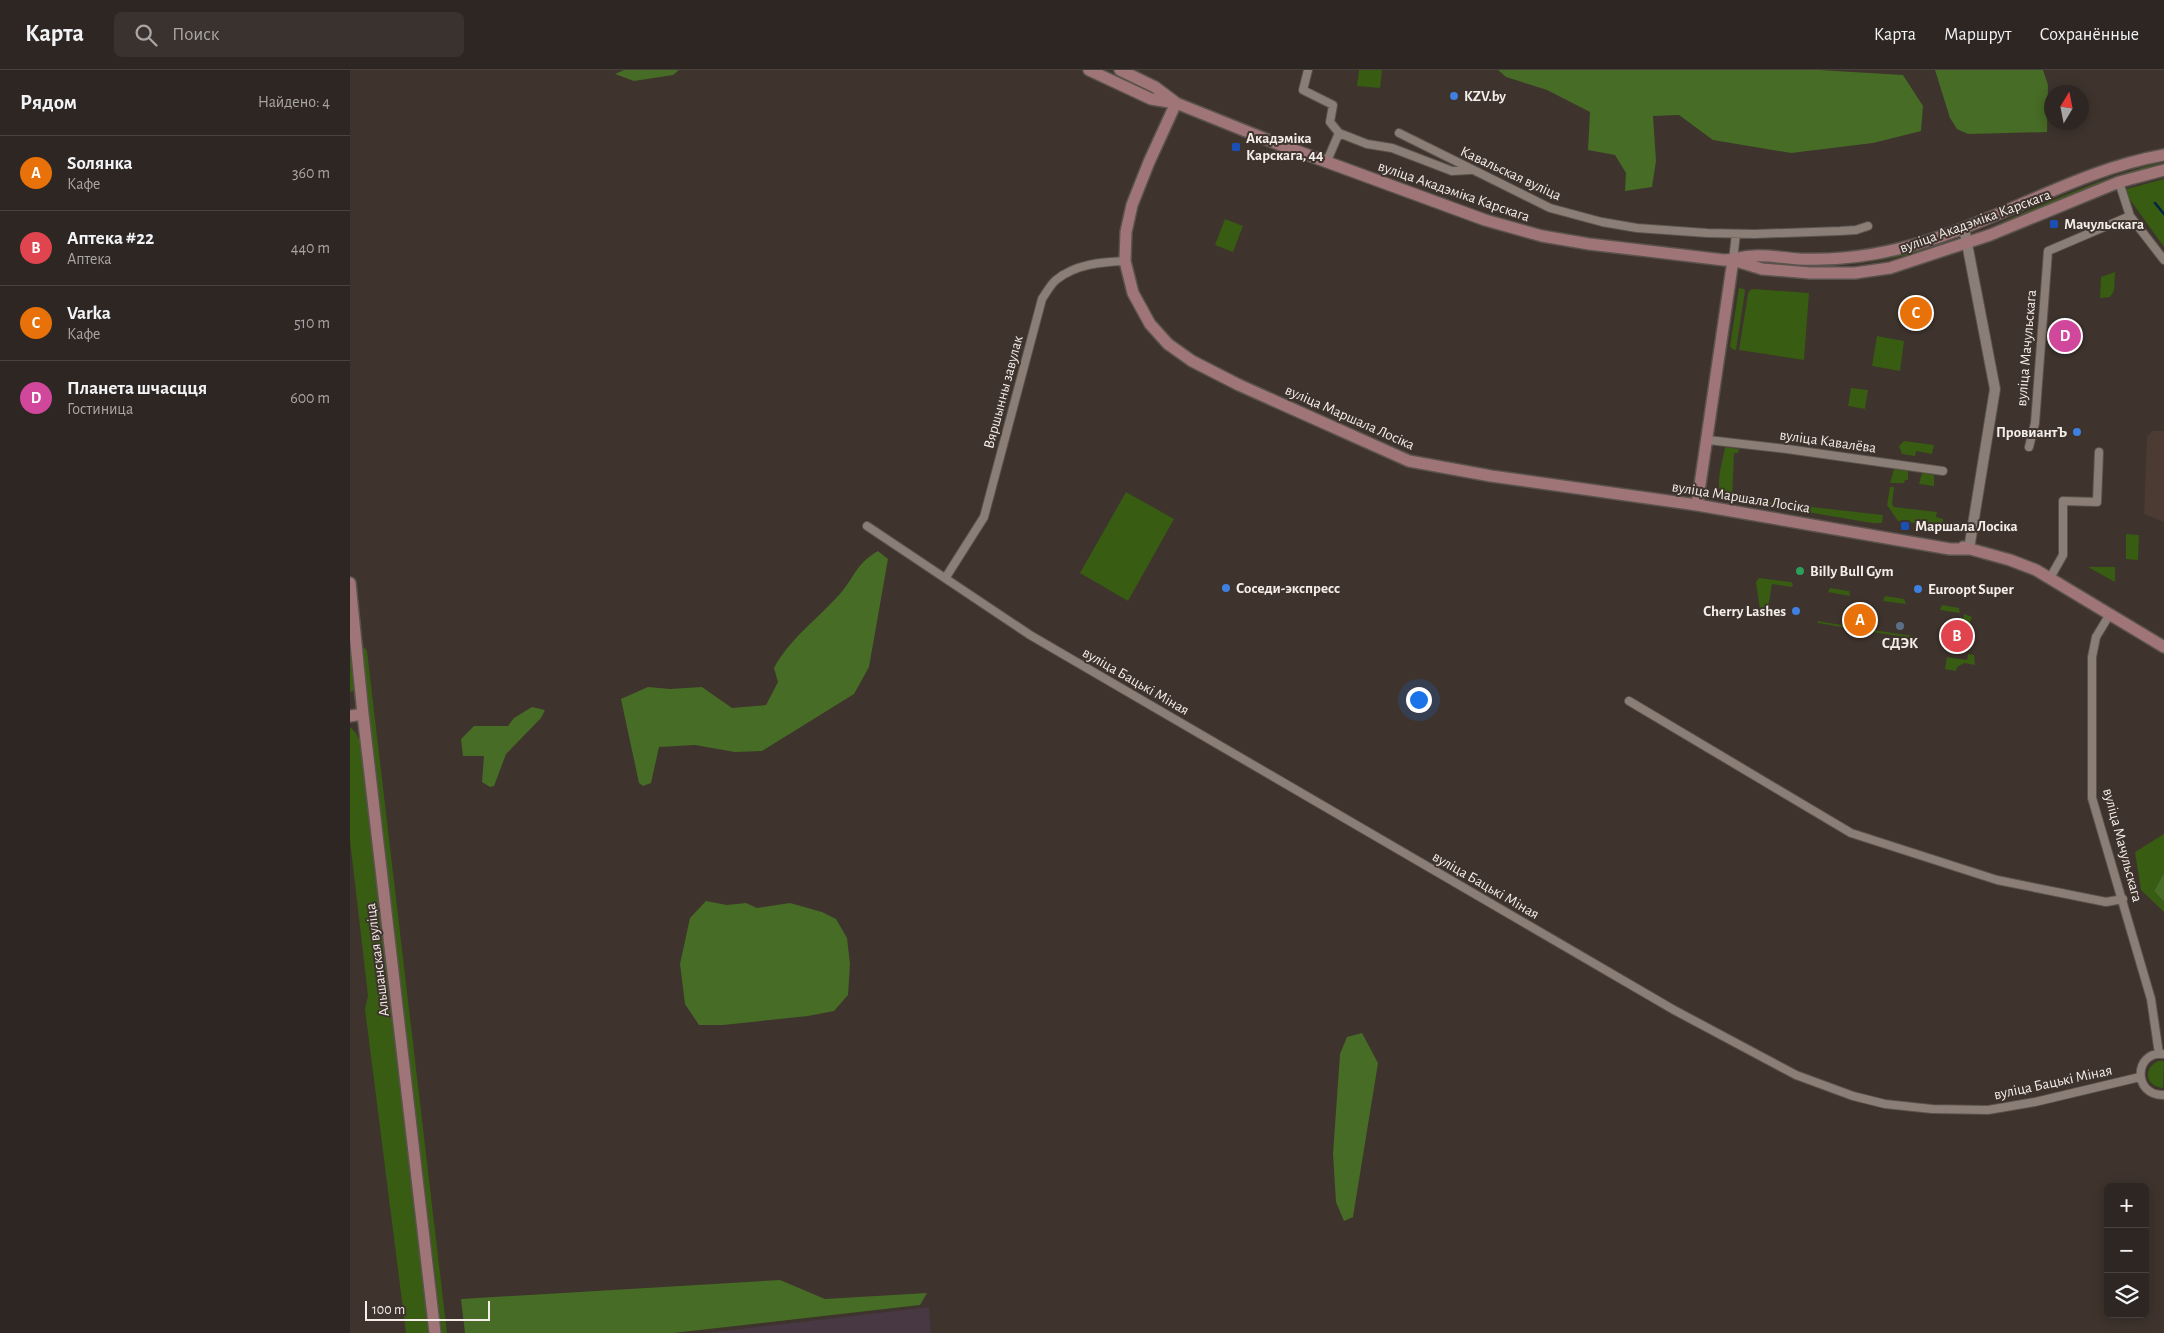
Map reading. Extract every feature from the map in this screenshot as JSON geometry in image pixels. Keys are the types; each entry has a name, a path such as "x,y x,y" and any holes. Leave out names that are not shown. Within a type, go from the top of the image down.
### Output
{"main road":[{"path":"1089,70 1151,99 1176,103"},
{"path":"1120,70 1155,87 1176,103"},
{"name":"вуліца Акадэміка Карскага","path":"1176,103 1278,144 1451,208 1542,236 1634,251 1733,260 1746,266 1810,273 1855,273 1899,265 1967,242 2119,182 2164,170"},
{"name":"вуліца Маршала Лосіка","path":"1176,103 1132,205 1126,232 1125,261 1129,282 1139,307 1157,332 1179,353 1239,384 1409,461 1482,474 1697,505 1823,526 1839,525 1867,529 1951,543 2010,560 2050,578 2164,647"},
{"name":"вуліца Акадэміка Карскага","path":"1733,260 1751,255 1799,259 1865,255 1910,246 1964,228 2079,179 2130,162 2164,154"},
{"path":"1697,505 1733,260"},
{"name":"Альшанская вуліца","path":"350,583 363,714 435,1333"},
{"path":"350,716 363,714"}],"street":[{"path":"1308,70 1303,90 1333,105 1330,122 1339,134 1367,144 1392,148 1452,171 1470,170"},
{"name":"Кавальская вуліца","path":"1399,133 1470,170 1550,208 1602,222 1672,231 1736,234 1840,231 1856,230 1868,226"},
{"path":"1327,161 1339,134"},
{"path":"2119,182 2130,216 2164,260"},
{"name":"вуліца Мачульскага","path":"2029,447 2035,423 2048,251 2130,216"},
{"path":"1964,228 1995,389 1969,549"},
{"path":"1733,260 1736,234"},
{"name":"Вяршынны завулак","path":"946,578 984,517 1042,299 1056,280 1074,269 1105,262 1125,261"},
{"name":"вуліца Кавалёва","path":"1708,440 1814,452 1944,471"},
{"path":"2050,578 2063,555 2063,501 2097,502 2099,452"},
{"name":"вуліца Бацькі Міная","path":"867,526 1030,635 1674,1010 1796,1075 1852,1096 1885,1104 1932,1109 1988,1110 2035,1102 2140,1077"},
{"name":"вуліца Мачульскага","path":"2110,614 2096,637 2092,657 2092,798 2123,898 2151,999 2161,1054"},
{"path":"1629,701 1851,833 1997,880 2106,902 2123,898"},
{"path":"2161,1054 2147,1059 2143,1064 2140,1077 2143,1086 2149,1092 2164,1095"}],"shaded area":[{"path":"2152,431 2164,431 2164,522 2144,514 2147,437"},
{"path":"929,1307 931,1333 706,1333"}],"green space":[{"path":"624,70 679,70 673,75 634,81 615,74"},
{"path":"1359,70 1382,70 1380,88 1357,86"},
{"path":"1498,70 1819,70 1903,75 1923,106 1921,131 1873,143 1791,153 1713,140 1679,115 1653,116 1656,161 1652,187 1625,191 1626,173 1615,155 1588,150 1590,112 1547,90 1506,77"},
{"path":"1935,70 2043,70 2048,85 2044,85 2044,130 2047,130 2047,132 1968,134 1957,129 1950,118"},
{"path":"2164,162 2103,182 1991,227 2098,182"},
{"path":"2164,179 2164,247 2123,190"},
{"path":"1225,219 1243,226 1233,252 1215,245"},
{"path":"1933,247 1889,259 1846,264 1825,265 1758,261 1846,262 1888,257"},
{"path":"2115,272 2114,291 2110,297 2100,298 2101,277"},
{"path":"1739,288 1745,291 1736,350 1730,346"},
{"path":"1750,290 1809,293 1804,360 1739,350 1748,294"},
{"path":"1877,336 1904,341 1900,371 1872,366"},
{"path":"1851,388 1868,390 1865,409 1848,406"},
{"path":"1904,441 1934,445 1932,454 1916,451 1915,456 1902,454 1899,446"},
{"path":"1725,447 1739,449 1738,453 1734,453 1732,498 1883,515 1882,523 1872,523 1724,498 1719,488 1719,481"},
{"path":"1894,469 1908,471 1908,480 1905,480 1904,483 1890,483"},
{"path":"1922,473 1934,475 1934,486 1919,484"},
{"path":"1890,487 1894,487 1892,504 1894,507 1937,512 1936,517 1943,519 1943,524 1940,526 1898,521 1887,505"},
{"path":"1126,492 1174,519 1128,601 1080,573"},
{"path":"2126,534 2139,535 2138,560 2126,559"},
{"path":"878,551 888,559 869,667 854,694 762,751 735,752 695,745 659,747 651,783 643,786 639,783 621,699 648,687 670,689 702,687 732,708 766,705 778,682 774,668 787,648 838,596 864,561"},
{"path":"2088,567 2115,567 2115,582"},
{"path":"1759,578 1791,582 1793,584 1792,587 1772,584 1767,615 1760,610 1756,582"},
{"path":"1830,588 1849,591 1850,596 1828,592"},
{"path":"1885,596 1904,599 1906,604 1883,601"},
{"path":"1942,605 1959,608 1960,613 1940,610"},
{"path":"1964,614 1972,617 1960,643"},
{"path":"350,620 358,690 350,692"},
{"path":"1817,621 1867,629 1865,631 1818,623"},
{"path":"1872,630 1920,637 1919,639 1872,632"},
{"path":"361,647 367,651 447,1333 442,1333"},
{"path":"1968,654 1974,655 1975,665 1964,663 1957,667 1956,671 1945,669 1947,657 1967,660"},
{"path":"532,707 545,710 541,718 506,754 494,786 490,787 482,782 484,756 463,756 461,739 474,726 508,726 514,718"},
{"path":"350,727 356,733 360,742 429,1333 406,1333 365,1009 368,996 350,840"},
{"path":"2164,834 2164,873 2154,891 2164,902 2164,912 2141,890 2135,852"},
{"path":"2164,873 2164,902 2154,891"},
{"path":"706,901 727,905 746,903 757,908 790,903 822,912 836,919 847,938 850,964 848,995 834,1011 808,1016 723,1025 699,1025 685,1004 680,964 690,918"},
{"path":"1362,1033 1378,1063 1353,1217 1344,1221 1336,1202 1333,1154 1340,1054 1347,1037"},
{"path":"2158,1061 2164,1061 2163,1088 2157,1087 2148,1077 2150,1068"},
{"path":"780,1280 825,1299 927,1293 920,1305 673,1333 465,1333 461,1299"}],"waterway":[{"path":"2155,203 2164,214"}],"place":[{"name":"KZV.by","path":"1454,96"},
{"name":"Акадэміка Карскага, 44","path":"1236,147"},
{"name":"Мачульскага","path":"2054,224"},
{"name":"Varka","path":"1916,313"},
{"name":"Планета шчасцця","path":"2065,336"},
{"name":"ПровиантЪ","path":"2077,432"},
{"name":"Маршала Лосіка","path":"1905,526"},
{"name":"Billy Bull Gym","path":"1800,571"},
{"name":"Соседи-экспресс","path":"1226,588"},
{"name":"Euroopt Super","path":"1918,589"},
{"name":"Cherry Lashes","path":"1796,611"},
{"name":"Sолянка","path":"1860,620"},
{"name":"СДЭК","path":"1900,626"},
{"name":"Аптека #22","path":"1957,636"}]}
